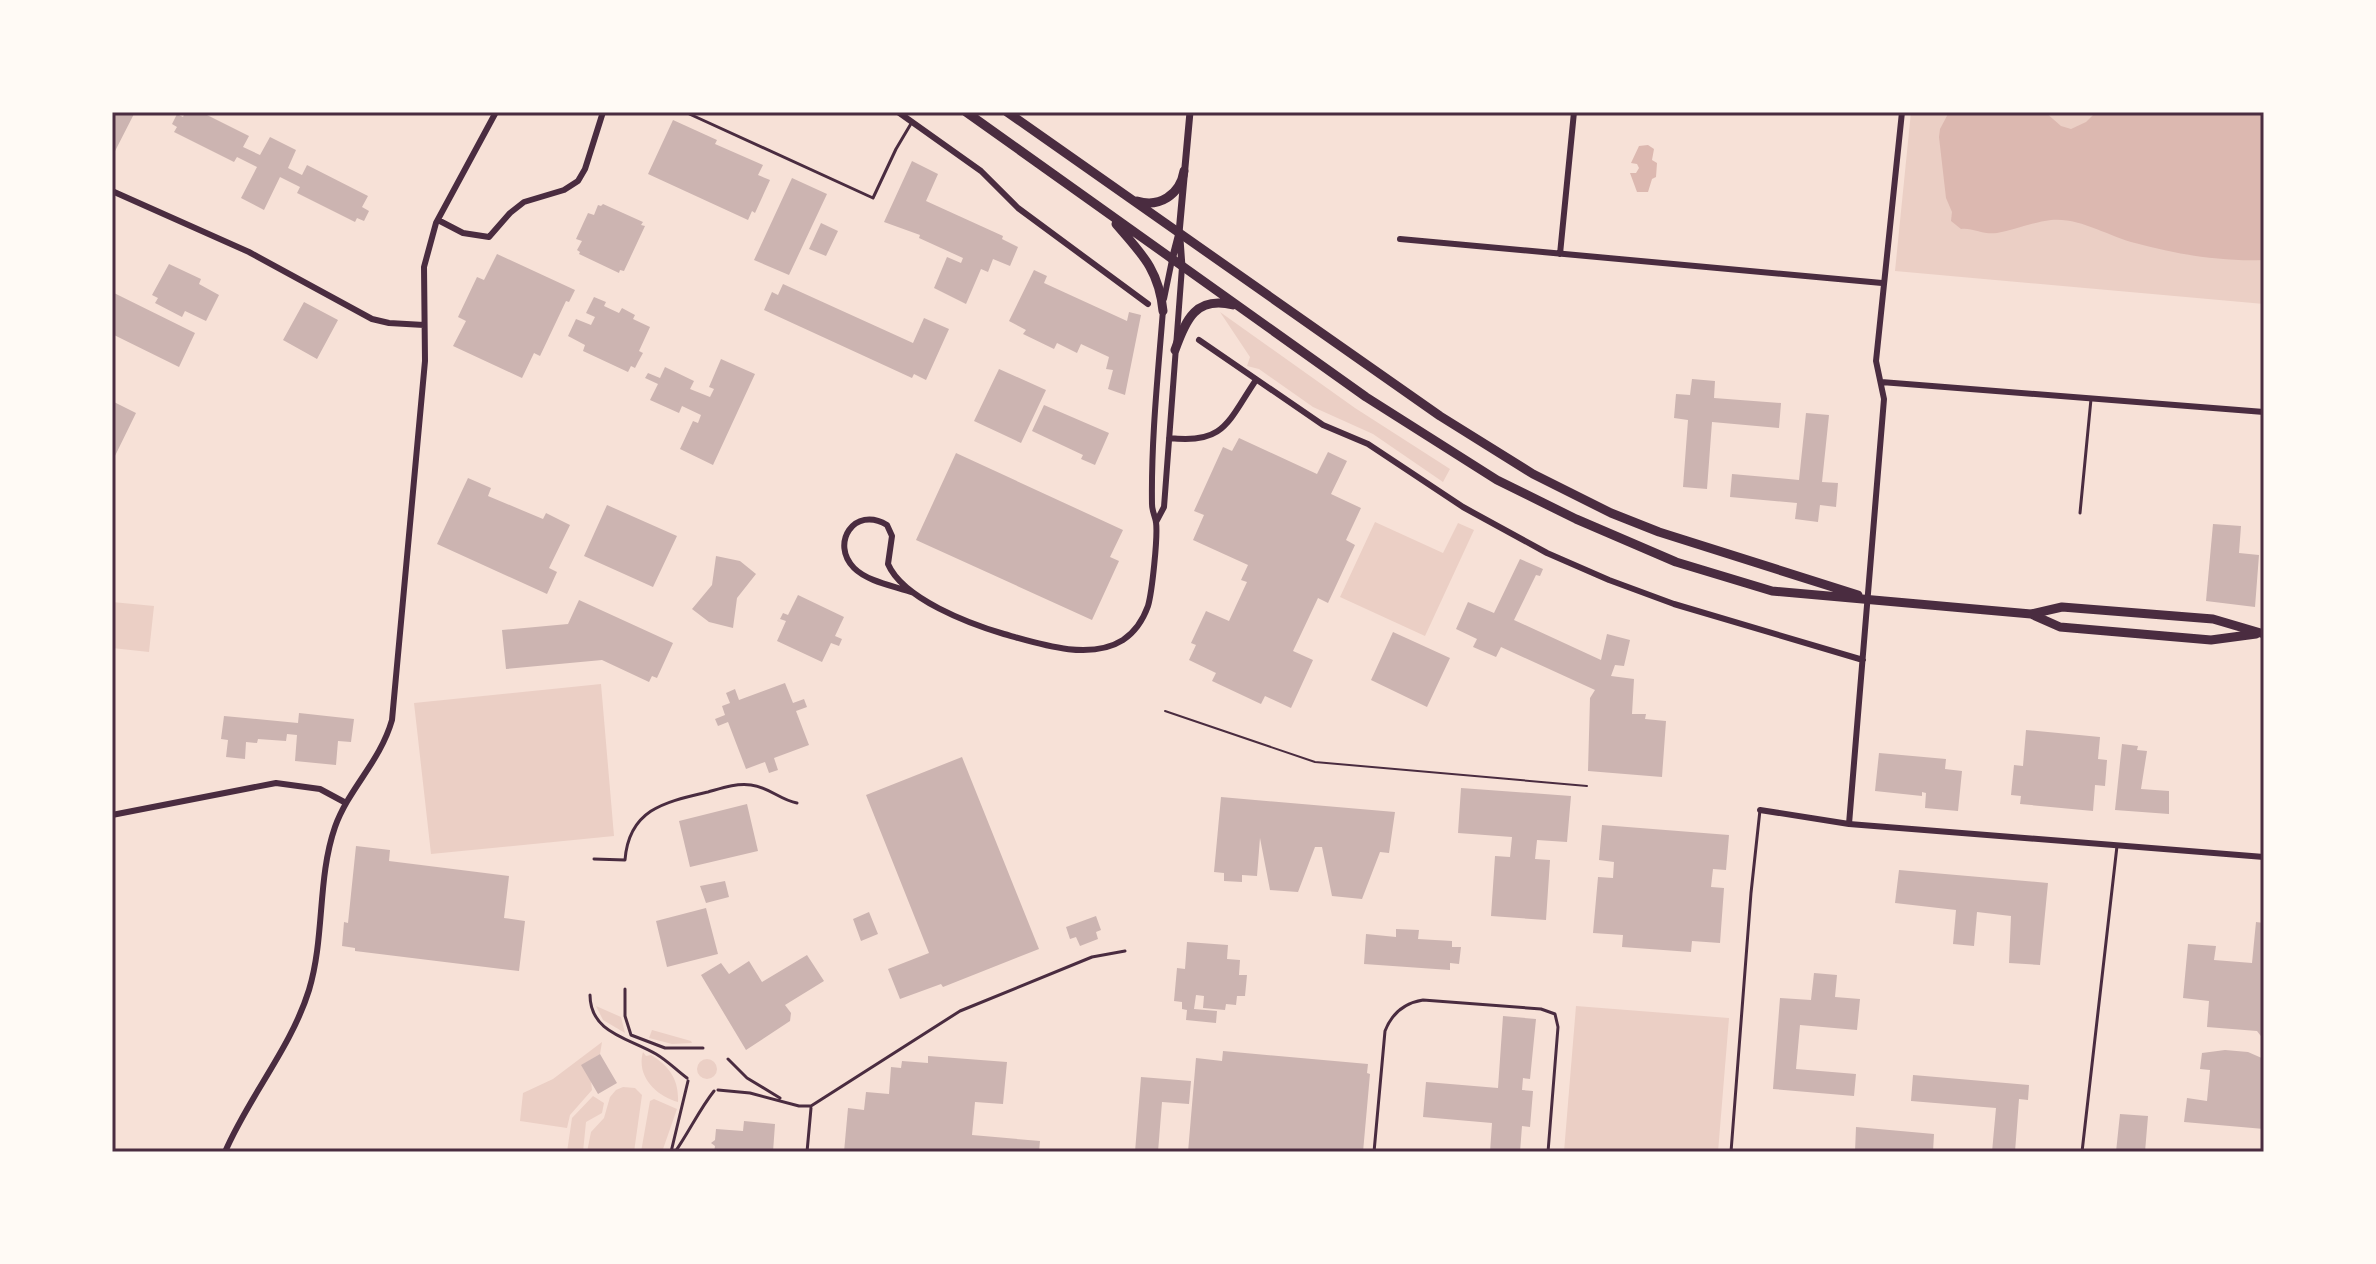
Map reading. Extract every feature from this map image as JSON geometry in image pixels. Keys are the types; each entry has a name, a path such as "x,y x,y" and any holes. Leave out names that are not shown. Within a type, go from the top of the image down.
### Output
{"main road":[{"path":"966,112 1329,373 1459,457 1517,491 1595,529 1676,562 1783,593 2031,614 2062,607 2213,619 2262,634"},
{"path":"1007,112 1475,441 1552,485 1659,532 1869,599"},
{"path":"1127,197 1150,204 1163,201 1180,185 1184,171"},
{"path":"1106,212 1152,267 1163,311"},
{"path":"1175,350 1187,321 1200,307 1216,303 1238,307"},
{"path":"2031,614 2060,627 2211,640 2262,634"}],"street":[{"path":"225,1152 294,1028 308,994 331,842 346,803 381,752 394,709 425,361 424,267 438,220 496,112"},
{"path":"438,220 463,233 489,237 524,202 574,186 585,169 603,112"},
{"path":"898,112 981,171 1018,208 1148,304"},
{"path":"1156,522 1164,507 1182,267 1179,233 1190,112"},
{"path":"1560,254 1574,112"},
{"path":"1849,824 1884,399 1876,361 1902,112"},
{"path":"112,191 249,252 372,319 424,325"},
{"path":"914,593 900,582 889,567 892,536 889,527 874,519 863,519 853,525 845,542 846,556 853,567 865,575 914,593 964,620 1009,636 1079,649 1109,647 1133,632 1146,611 1151,593 1156,522 1152,503 1163,311 1179,233"},
{"path":"1400,239 1882,283"},
{"path":"1199,340 1323,425 1368,444 1473,513 1562,559 1674,604 1863,660"},
{"path":"1169,438 1196,441 1214,436 1256,380"},
{"path":"1881,382 2264,412"},
{"path":"112,815 276,783 320,789 346,803"},
{"path":"1760,810 1849,824 2264,857"}],"lane":[{"path":"685,112 873,198 912,122"},
{"path":"2080,513 2091,399"},
{"path":"594,859 625,860 628,839 637,824 653,808 674,800 745,784 764,788 797,803"},
{"path":"1731,1152 1760,810"},
{"path":"2082,1152 2117,846"},
{"path":"728,1059 747,1078 784,1100 799,1106 811,1106 960,1011 1092,957 1125,951"},
{"path":"625,989 625,1016 631,1035 665,1048 703,1048"},
{"path":"590,995 591,1011 600,1024 666,1060 687,1079 673,1152"},
{"path":"1374,1152 1385,1031 1393,1015 1400,1009 1423,1000 1541,1009 1555,1014 1558,1027 1548,1152"},
{"path":"673,1152 716,1091 740,1091 784,1100"},
{"path":"807,1152 811,1106"}],"path":[{"path":"1165,711 1315,762 1587,786"}],"shaded area":[{"path":"1911,112 2264,112 2264,304 1895,271"},
{"path":"1949,112 2045,112 2061,126 2071,129 2086,122 2096,112 2264,112 2264,260 2166,251 2072,221 2044,221 1997,233 1961,229 1951,221 1939,137"},
{"path":"1648,145 1654,149 1652,160 1657,163 1656,177 1652,179 1648,192 1637,192 1630,173 1636,173 1639,168 1631,163 1639,146"},
{"path":"1220,312 1355,408 1450,469 1443,482 1373,434 1313,407 1259,369 1247,366 1250,357"},
{"path":"1375,522 1443,553 1458,523 1474,530 1425,636 1340,597"},
{"path":"112,602 154,606 149,652 112,648"},
{"path":"601,684 614,836 431,854 414,703"},
{"path":"596,1006 621,1017 625,1033 603,1020"},
{"path":"1576,1006 1729,1018 1718,1152 1564,1152"},
{"path":"652,1030 692,1043 672,1044 649,1038"},
{"path":"602,1042 600,1054 582,1065 591,1081 592,1090 570,1115 567,1128 520,1121 523,1093 553,1079"},
{"path":"643,1052 657,1059 672,1074 678,1102 655,1090 645,1077"},
{"path":"707,1059 714,1062 717,1069 714,1076 707,1079 700,1076 697,1069 700,1062"},
{"path":"623,1087 635,1088 642,1095 634,1152 587,1152 591,1132 604,1118 610,1097"},
{"path":"593,1096 604,1103 602,1113 586,1122 583,1152 567,1152 572,1118"},
{"path":"654,1099 677,1109 662,1152 641,1152 650,1101"}],"building":[{"path":"112,112 135,112 112,157"},
{"path":"185,112 201,112 249,136 243,147 260,155 270,137 296,150 288,168 302,175 307,165 368,196 362,207 369,211 364,221 357,218 355,222 297,193 300,187 280,177 264,210 241,198 257,167 237,157 234,162 174,132 177,127 172,124 177,114 183,117"},
{"path":"673,120 717,140 715,144 763,165 758,175 770,180 755,213 752,211 748,220 648,174"},
{"path":"912,161 938,174 926,201 1003,236 1002,239 1018,247 1010,266 993,259 988,272 981,269 966,304 934,288 947,257 961,263 963,258 919,238 920,235 884,222"},
{"path":"792,178 827,194 789,275 754,260"},
{"path":"603,204 643,222 641,225 645,226 624,271 620,270 619,273 579,254 577,250 582,241 576,239 588,213 594,215 598,205"},
{"path":"821,223 838,231 826,256 809,249"},
{"path":"497,254 575,290 569,302 566,301 540,356 534,353 522,378 453,346 466,321 458,317 477,277 484,280"},
{"path":"169,264 201,279 199,284 219,295 206,321 185,311 182,317 155,303 158,298 152,295"},
{"path":"1034,270 1047,276 1044,283 1127,321 1129,312 1141,315 1125,395 1108,389 1113,370 1106,369 1109,357 1081,344 1077,353 1057,343 1054,349 1023,334 1026,330 1009,321"},
{"path":"783,284 913,343 924,318 949,329 926,380 914,374 912,378 764,310 772,292 778,295"},
{"path":"112,292 195,333 179,367 112,334"},
{"path":"594,297 619,313 622,308 635,315 633,319 650,327 639,351 643,353 635,368 631,366 628,372 583,351 585,345 568,336 576,319 591,325 595,317 586,313"},
{"path":"304,302 338,320 317,359 283,340"},
{"path":"721,359 755,374 713,465 680,449 693,421 698,423 701,415 682,406 679,413 650,400 658,384 645,378 648,373 660,378 665,367 694,381 690,389 710,397 714,389 709,387"},
{"path":"999,369 1046,390 1021,443 974,421"},
{"path":"1692,379 1715,381 1714,398 1781,403 1779,428 1712,422 1707,489 1683,487 1688,420 1674,418 1676,394 1690,395"},
{"path":"112,401 136,413 112,462"},
{"path":"1044,405 1109,433 1095,465 1081,459 1083,455 1032,431"},
{"path":"1806,413 1829,415 1822,482 1838,483 1836,507 1820,505 1818,522 1795,519 1797,503 1730,497 1732,474 1799,480"},
{"path":"1239,438 1317,474 1328,452 1347,461 1331,494 1361,508 1346,540 1355,545 1328,603 1318,598 1293,651 1313,660 1291,708 1265,696 1261,704 1212,681 1216,673 1189,660 1196,645 1191,643 1206,611 1229,621 1247,582 1241,580 1248,565 1193,540 1204,515 1194,511 1223,447 1232,451"},
{"path":"956,453 1123,530 1110,557 1119,561 1092,620 916,540"},
{"path":"468,478 491,488 488,496 543,519 546,513 570,525 549,568 557,572 547,594 437,544"},
{"path":"607,505 677,536 653,587 584,556"},
{"path":"2213,524 2241,526 2239,553 2259,555 2255,607 2206,601"},
{"path":"716,556 740,561 756,574 737,598 733,628 709,622 692,609 712,585"},
{"path":"1520,559 1543,569 1540,576 1536,575 1514,620 1601,660 1607,634 1630,640 1624,666 1615,665 1611,676 1634,679 1632,714 1646,714 1645,719 1666,721 1662,777 1588,771 1590,698 1595,690 1501,647 1496,657 1473,647 1477,639 1456,629 1468,602 1494,613"},
{"path":"798,595 844,617 835,636 842,639 839,646 831,643 822,662 777,641 786,621 780,619 783,613 788,615"},
{"path":"579,600 673,643 657,678 652,676 649,682 602,660 506,669 502,630 568,624"},
{"path":"1393,632 1450,658 1427,707 1371,680"},
{"path":"785,683 793,703 804,699 807,707 796,711 809,745 774,758 778,770 769,773 765,762 746,769 728,722 718,726 715,719 725,715 722,706 730,703 726,693 735,689 739,700"},
{"path":"299,713 354,719 351,742 338,741 336,765 295,761 297,735 287,734 286,741 258,739 257,743 246,742 245,759 226,757 228,740 221,739 224,716 298,723"},
{"path":"2026,730 2100,737 2098,759 2107,760 2105,786 2095,785 2093,811 2020,804 2021,796 2011,795 2014,765 2023,766"},
{"path":"2122,744 2147,751 2141,789 2169,791 2169,814 2115,810"},
{"path":"1879,753 1946,759 1945,769 1962,771 1958,811 1925,808 1926,793 1922,792 1922,796 1875,791"},
{"path":"962,757 1039,949 943,987 941,984 900,999 888,969 929,953 866,795"},
{"path":"1461,788 1571,796 1567,842 1537,840 1535,859 1550,860 1546,920 1491,916 1495,856 1510,857 1512,837 1458,833"},
{"path":"1221,797 1395,812 1389,853 1380,852 1362,899 1332,896 1322,847 1315,847 1298,892 1270,890 1260,838 1257,876 1242,875 1242,882 1224,881 1224,873 1214,872"},
{"path":"747,804 758,851 690,867 679,821"},
{"path":"1602,825 1729,835 1726,870 1713,869 1711,887 1724,888 1720,943 1692,941 1691,952 1622,947 1623,935 1593,933 1598,877 1613,878 1614,862 1599,860"},
{"path":"356,846 390,850 389,861 509,876 504,918 525,921 519,971 355,951 355,948 342,946 344,922 348,923"},
{"path":"1899,870 2048,883 2040,965 2009,963 2011,916 1977,912 1974,946 1953,944 1956,910 1895,903"},
{"path":"725,881 729,897 706,903 700,886"},
{"path":"706,908 718,954 667,967 656,921"},
{"path":"869,912 878,934 861,941 853,919"},
{"path":"1096,916 1101,930 1096,932 1098,939 1080,946 1076,937 1070,939 1066,927"},
{"path":"2256,922 2264,923 2264,1040 2257,1031 2207,1027 2209,1001 2183,998 2188,944 2216,946 2214,960 2252,963"},
{"path":"1396,929 1419,930 1418,939 1452,941 1452,947 1461,947 1459,964 1450,963 1450,970 1364,964 1366,934 1396,937"},
{"path":"1187,942 1228,945 1227,959 1240,960 1239,975 1247,975 1245,996 1237,996 1236,1005 1226,1004 1225,1010 1203,1008 1204,996 1196,995 1194,1009 1217,1011 1216,1023 1186,1020 1187,1010 1182,1009 1182,1002 1174,1001 1177,968 1185,969"},
{"path":"807,955 824,981 785,1005 791,1013 790,1021 746,1050 701,975 721,963 729,974 749,961 762,982"},
{"path":"1814,973 1837,975 1835,997 1860,999 1857,1030 1800,1025 1796,1069 1856,1074 1854,1096 1773,1089 1780,998 1811,1000"},
{"path":"1503,1016 1536,1019 1530,1079 1523,1078 1522,1090 1533,1091 1530,1127 1522,1126 1520,1152 1490,1152 1492,1123 1423,1117 1426,1082 1498,1088"},
{"path":"2225,1050 2248,1052 2264,1059 2264,1129 2184,1122 2187,1098 2207,1101 2210,1070 2200,1069 2202,1053"},
{"path":"1223,1051 1368,1064 1367,1073 1370,1074 1363,1152 1188,1152 1196,1058 1222,1061"},
{"path":"600,1054 617,1083 598,1094 581,1065"},
{"path":"928,1056 1007,1062 1003,1104 975,1102 972,1135 1040,1141 1039,1152 844,1152 848,1108 864,1110 866,1092 889,1094 891,1067 901,1068 902,1061 928,1063"},
{"path":"1913,1075 2029,1085 2028,1100 2019,1099 2015,1152 1992,1152 1996,1108 1911,1101"},
{"path":"1141,1077 1191,1081 1189,1104 1162,1102 1158,1152 1135,1152"},
{"path":"2120,1114 2148,1116 2145,1152 2116,1152"},
{"path":"744,1121 775,1124 773,1152 714,1152 715,1146 711,1143 715,1140 716,1129 743,1131"},
{"path":"1856,1127 1934,1134 1933,1152 1855,1152"}]}
